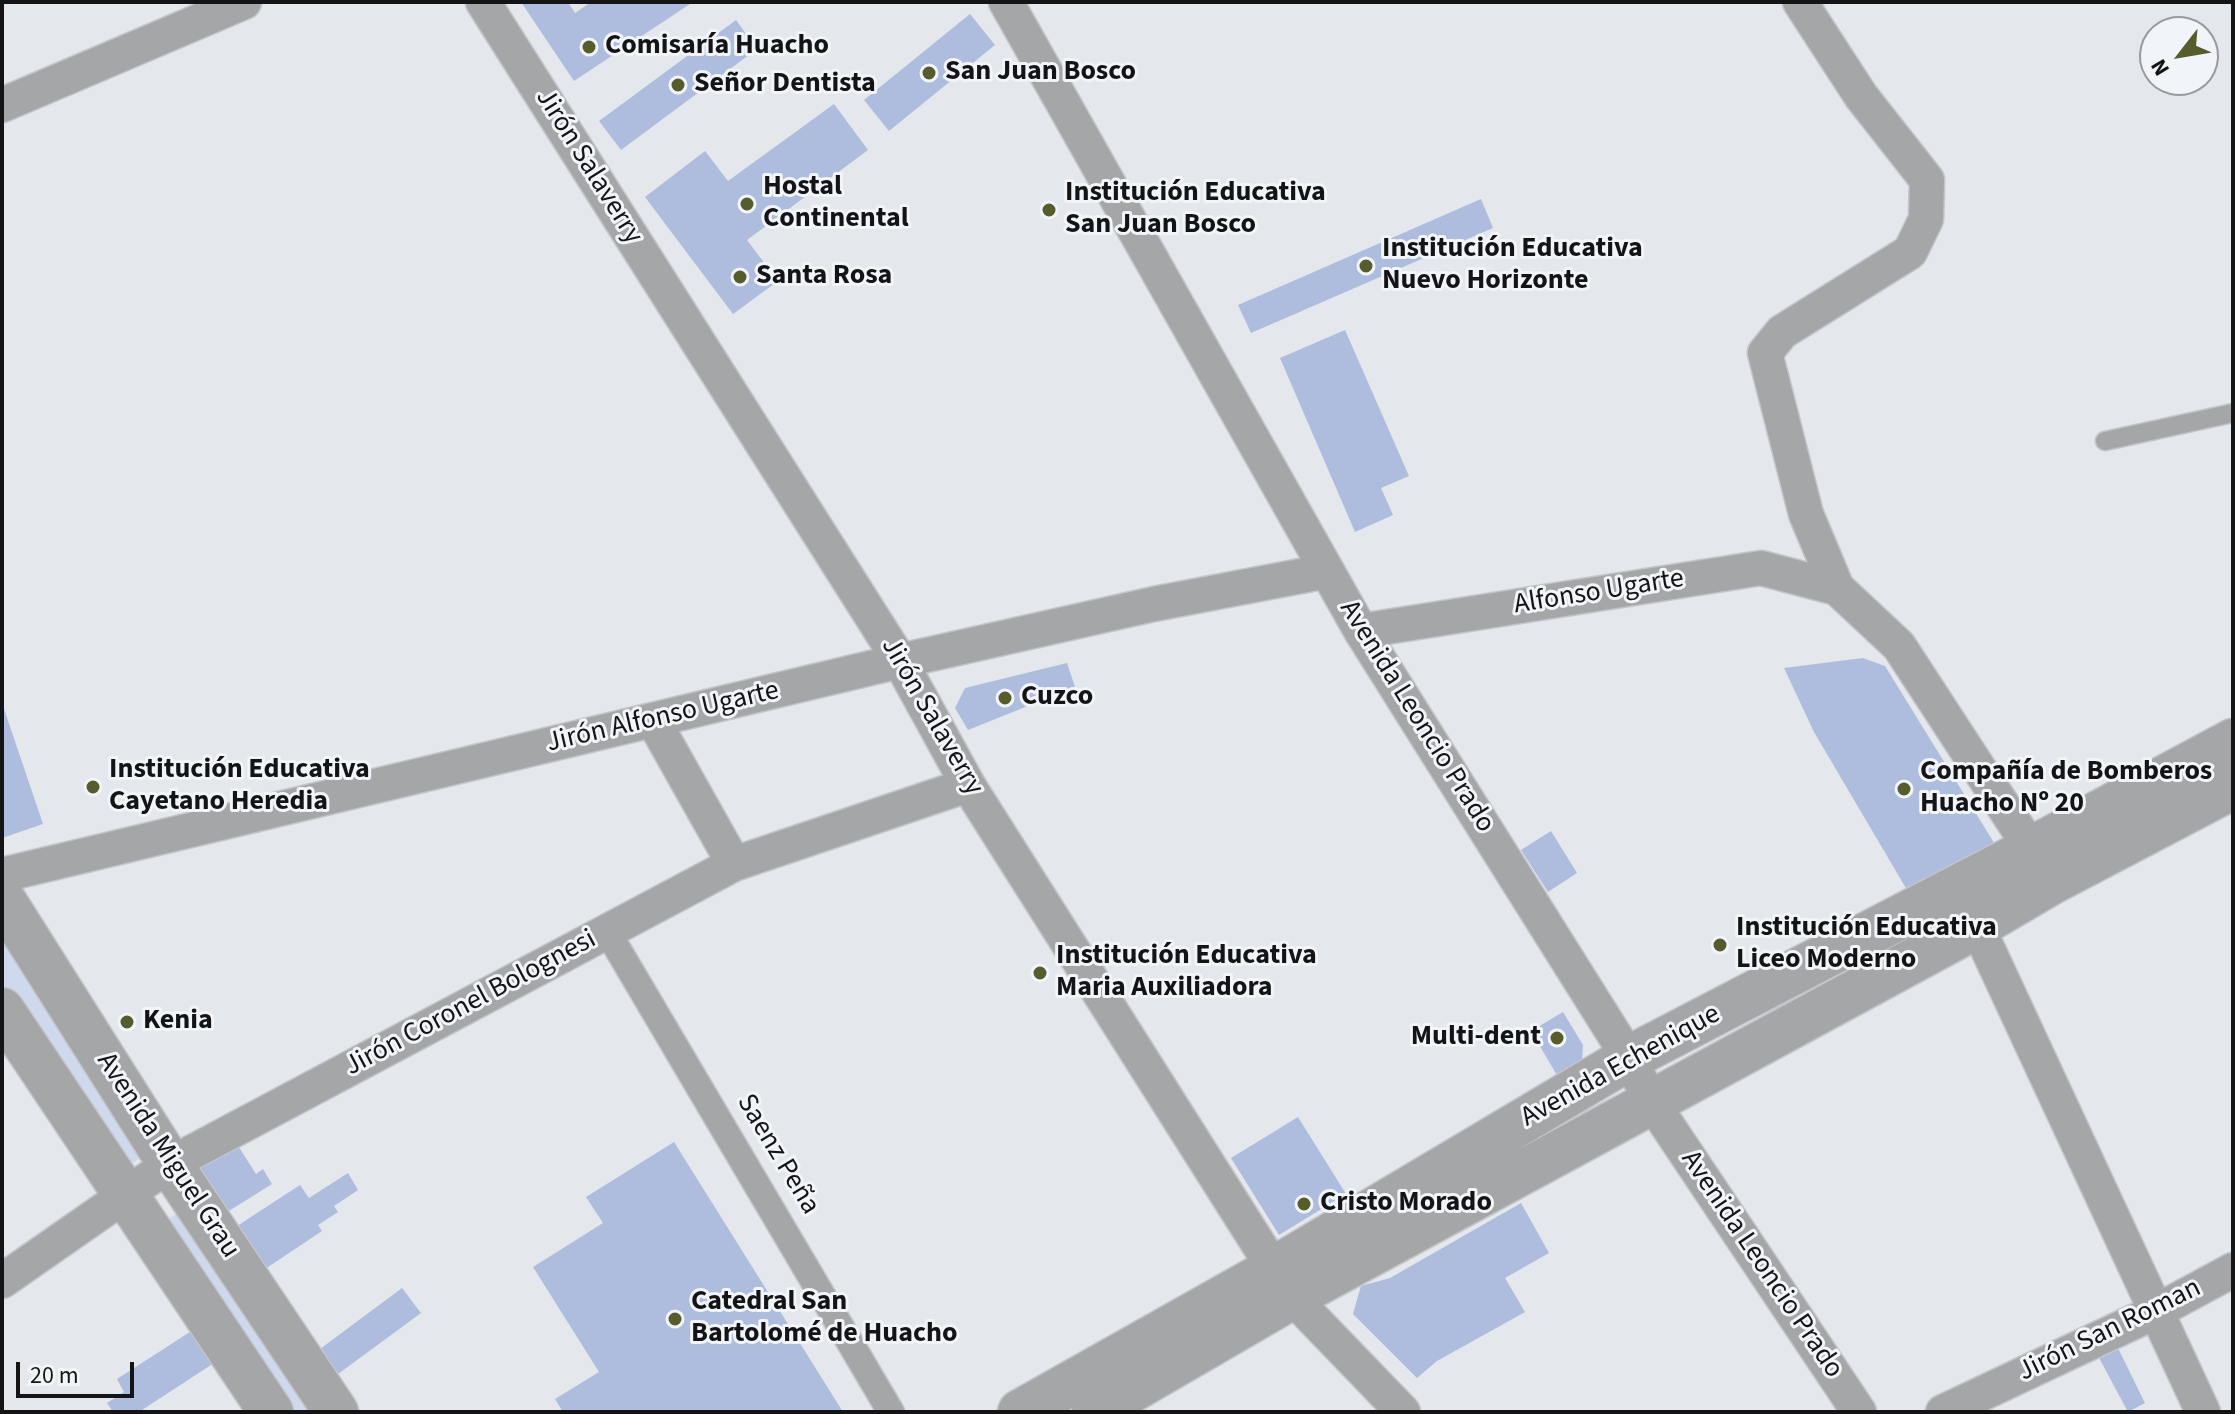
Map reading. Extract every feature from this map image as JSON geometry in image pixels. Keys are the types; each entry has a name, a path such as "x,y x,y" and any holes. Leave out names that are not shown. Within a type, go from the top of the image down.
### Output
{"street":[{"path":"2,105 244,2"},
{"name":"Jirón Salaverry","path":"483,2 900,661 968,785 1283,1283 1403,1412"},
{"name":"Avenida Leoncio Prado","path":"1006,2 1361,631 1629,1058 1651,1101 1859,1412"},
{"path":"1800,2 1861,96 1927,180 1926,219 1910,252 1782,332 1765,353 1806,514 1837,588 1899,646 2042,865"},
{"name":"Alfonso Ugarte","path":"1361,631 1761,568 1837,588"},
{"name":"Jirón Alfonso Ugarte","path":"2,875 900,661 1154,604 1327,571"},
{"path":"653,720 734,864"},
{"name":"Avenida Echenique","path":"1020,1412 1651,1101 1977,926 2042,865 2233,741"},
{"name":"Jirón Coronel Bolognesi","path":"2,1281 170,1164 734,864 968,785"},
{"name":"Avenida Echenique","path":"1094,1412 1283,1283 1629,1058 2042,865 2233,787"},
{"name":"Avenida Miguel Grau","path":"2,898 170,1164 336,1412"},
{"path":"1977,926 2203,1412"},
{"name":"Saenz Peña","path":"607,931 891,1412"},
{"name":"Avenida Miguel Grau","path":"2,1010 271,1412"},
{"name":"Jirón San Roman","path":"1943,1412 2157,1311 2233,1270"}],"lane":[{"path":"2105,441 2233,413"}],"shaded area":[{"path":"2,919 147,1154 124,1168 2,989"},
{"path":"188,1207 320,1412 277,1412 158,1225"}],"building":[{"name":"Comisaría Huacho","path":"521,2 568,2 575,13 591,2 693,2 574,81"},
{"name":"San Juan Bosco","path":"970,14 995,45 889,131 864,100"},
{"name":"Señor Dentista","path":"736,20 757,49 621,150 599,121"},
{"name":"Hostal Continental","path":"834,104 868,150 747,240 778,281 733,314 645,197 705,151 728,181"},
{"name":"Institución Educativa Nuevo Horizonte","path":"1481,199 1493,228 1251,333 1238,305"},
{"path":"1345,330 1409,476 1381,488 1393,515 1355,532 1280,358"},
{"name":"Compañía de Bomberos Huacho Nº 20","path":"1863,658 1885,666 1996,846 1910,895 1814,732 1784,668"},
{"name":"Cuzco","path":"1067,663 1075,687 968,730 955,708 965,688"},
{"path":"2,703 43,824 2,838"},
{"path":"1551,831 1577,873 1548,892 1521,850"},
{"name":"Multi-dent","path":"1563,1012 1583,1045 1582,1063 1558,1077 1531,1031"},
{"path":"1298,1117 1346,1194 1279,1235 1231,1158"},
{"path":"233,1138 256,1174 263,1169 272,1184 221,1216 195,1173 200,1158"},
{"name":"Catedral San Bartolomé de Huacho","path":"674,1142 843,1412 563,1412 555,1399 599,1372 533,1267 603,1223 586,1197"},
{"path":"348,1173 358,1190 334,1206 338,1212 318,1225 322,1231 259,1273 231,1230 300,1185 309,1198"},
{"path":"1521,1203 1549,1253 1505,1278 1525,1312 1437,1361 1417,1378 1353,1314 1361,1286 1390,1278"},
{"path":"402,1288 421,1313 334,1377 316,1352"},
{"path":"193,1330 214,1363 139,1412 113,1412 107,1403 124,1392 117,1379"},
{"path":"2116,1344 2145,1403 2128,1412 2097,1354"}],"place":[{"name":"Comisaría Huacho","path":"589,47"},
{"name":"San Juan Bosco","path":"929,73"},
{"name":"Señor Dentista","path":"678,85"},
{"name":"Hostal Continental","path":"747,204"},
{"name":"Institución Educativa San Juan Bosco","path":"1049,210"},
{"name":"Institución Educativa Nuevo Horizonte","path":"1366,266"},
{"name":"Santa Rosa","path":"740,277"},
{"name":"Cuzco","path":"1005,698"},
{"name":"Institución Educativa Cayetano Heredia","path":"93,787"},
{"name":"Compañía de Bomberos Huacho Nº 20","path":"1904,789"},
{"name":"Institución Educativa Liceo Moderno","path":"1720,945"},
{"name":"Institución Educativa Maria Auxiliadora","path":"1040,973"},
{"name":"Kenia","path":"127,1022"},
{"name":"Multi-dent","path":"1557,1038"},
{"name":"Cristo Morado","path":"1304,1204"},
{"name":"Catedral San Bartolomé de Huacho","path":"675,1319"}]}
